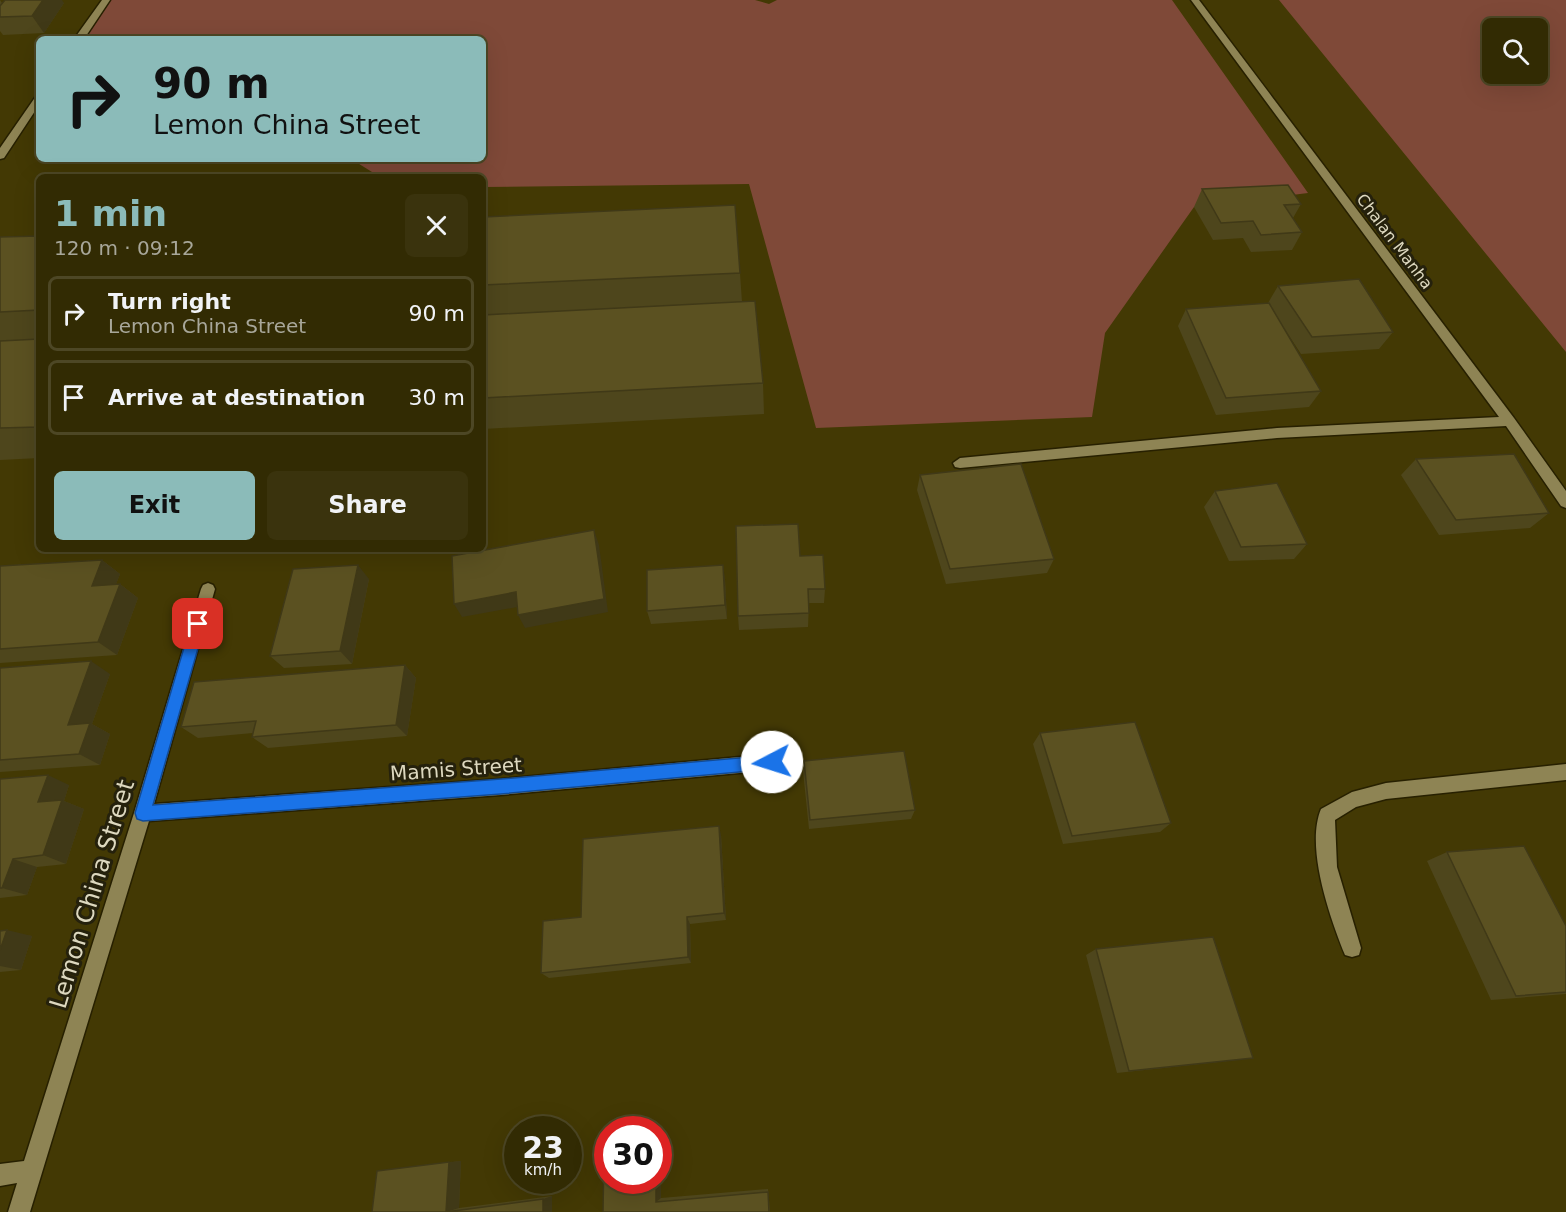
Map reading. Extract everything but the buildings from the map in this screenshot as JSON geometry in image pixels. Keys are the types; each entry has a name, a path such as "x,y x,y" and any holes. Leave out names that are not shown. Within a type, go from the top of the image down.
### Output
{"street":[{"path":"81,36 106,0"},
{"name":"Chalan Manha","path":"1196,0 1509,421 1566,502"},
{"path":"0,156 36,102"},
{"path":"960,463 1277,433 1509,421"},
{"name":"Lemon China Street","path":"19,1212 143,813 208,589"},
{"name":"Mamis Street","path":"143,813 501,787 772,762"},
{"path":"1352,948 1324,861 1323,837 1327,815 1352,800 1386,791 1566,772"},
{"path":"0,1176 30,1171"}],"shaded area":[{"path":"106,0 755,0 769,4 777,0 1172,0 1308,193 1194,207 1105,333 1092,417 816,428 749,184 486,187 486,174 375,174 356,162 486,162 486,36 81,36"},
{"path":"1279,0 1566,0 1566,352"}],"route":[{"path":"198,624 143,813 501,787 772,762"}]}
